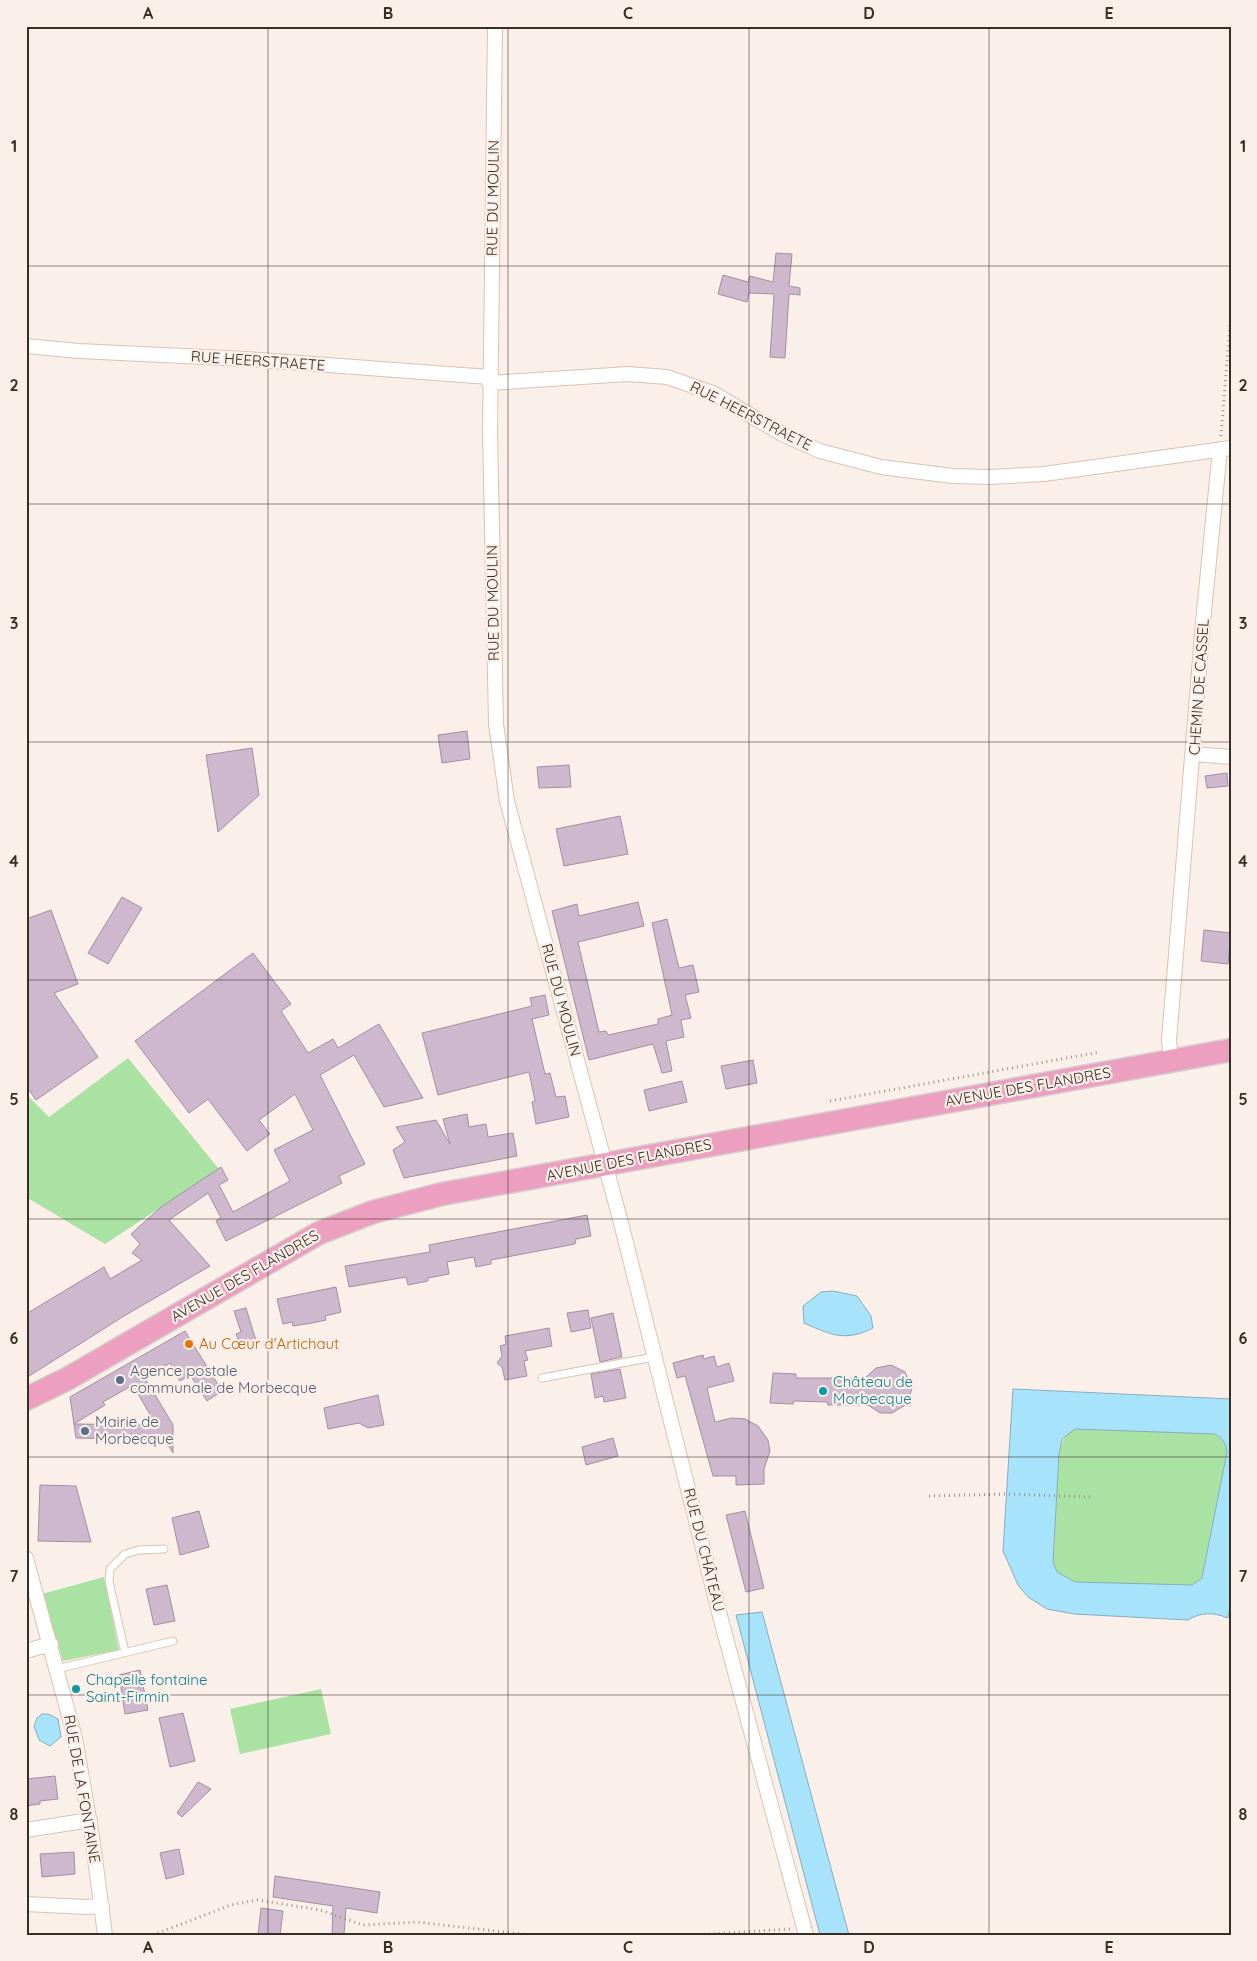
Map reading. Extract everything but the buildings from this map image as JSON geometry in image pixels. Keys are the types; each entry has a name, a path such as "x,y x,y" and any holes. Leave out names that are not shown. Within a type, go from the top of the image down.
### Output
{"main road":[{"name":"AVENUE DES FLANDRES","path":"26,1399 67,1379 285,1251 337,1225 373,1212 423,1198 1231,1050"}],"street":[{"name":"RUE DU MOULIN","path":"495,26 489,380 494,692 500,763 507,801 605,1165"},
{"name":"RUE HEERSTRAETE","path":"26,346 79,351 255,360 489,380 628,374 666,376 713,393 782,434 820,451 881,467 953,476 1036,475 1225,448"},
{"name":"CHEMIN DE CASSEL","path":"1171,1061 1170,1040 1193,754 1225,448"},
{"path":"1193,754 1231,757"},
{"name":"RUE DU CHÂTEAU","path":"605,1165 805,1931"},
{"name":"RUE DE LA FONTAINE","path":"26,1558 51,1644 75,1738 90,1820 105,1935"},
{"path":"26,1651 51,1644"},
{"path":"26,1830 90,1820"},
{"path":"26,1904 102,1906"}],"lane":[{"path":"542,1378 654,1357"},
{"path":"125,1652 109,1582 110,1569 125,1554 139,1550 164,1549"},
{"path":"57,1669 173,1641"}],"path":[{"path":"1225,448 1231,312"},
{"path":"929,1496 1005,1494 1056,1498 1092,1497"},
{"path":"153,1935 231,1904 257,1900 320,1910 363,1924 417,1922 530,1935"},
{"path":"694,1935 805,1931"}],"green space":[{"path":"128,1058 219,1169 105,1244 26,1197 26,1094 49,1117"},
{"path":"1075,1429 1215,1434 1223,1441 1227,1452 1202,1578 1192,1586 1075,1582 1057,1572 1053,1562 1059,1454 1065,1436"},
{"path":"104,1577 119,1650 63,1661 42,1594"},
{"path":"321,1689 331,1734 240,1754 230,1709"}],"water":[{"path":"833,1291 857,1296 871,1316 873,1328 846,1336 830,1334 804,1323 803,1306 821,1292"},
{"path":"1013,1389 1231,1399 1231,1600 1228,1618 1207,1614 1198,1615 1188,1620 1074,1614 1047,1609 1028,1597 1018,1585 1003,1551","holes":["1075,1429 1215,1434 1223,1441 1227,1452 1202,1578 1192,1585 1075,1582 1057,1572 1053,1562 1059,1454 1062,1439"]},
{"path":"762,1612 849,1935 820,1935 736,1615"},
{"path":"42,1714 48,1714 58,1719 61,1737 50,1746 39,1740 34,1726 37,1718"}],"place":[{"name":"Au Cœur d'Artichaut","path":"189,1344"},
{"name":"Agence postale communale de Morbecque","path":"120,1380"},
{"name":"Château de Morbecque","path":"823,1391"},
{"name":"Mairie de Morbecque","path":"85,1431"},
{"name":"Chapelle fontaine Saint-Firmin","path":"76,1689"}]}
